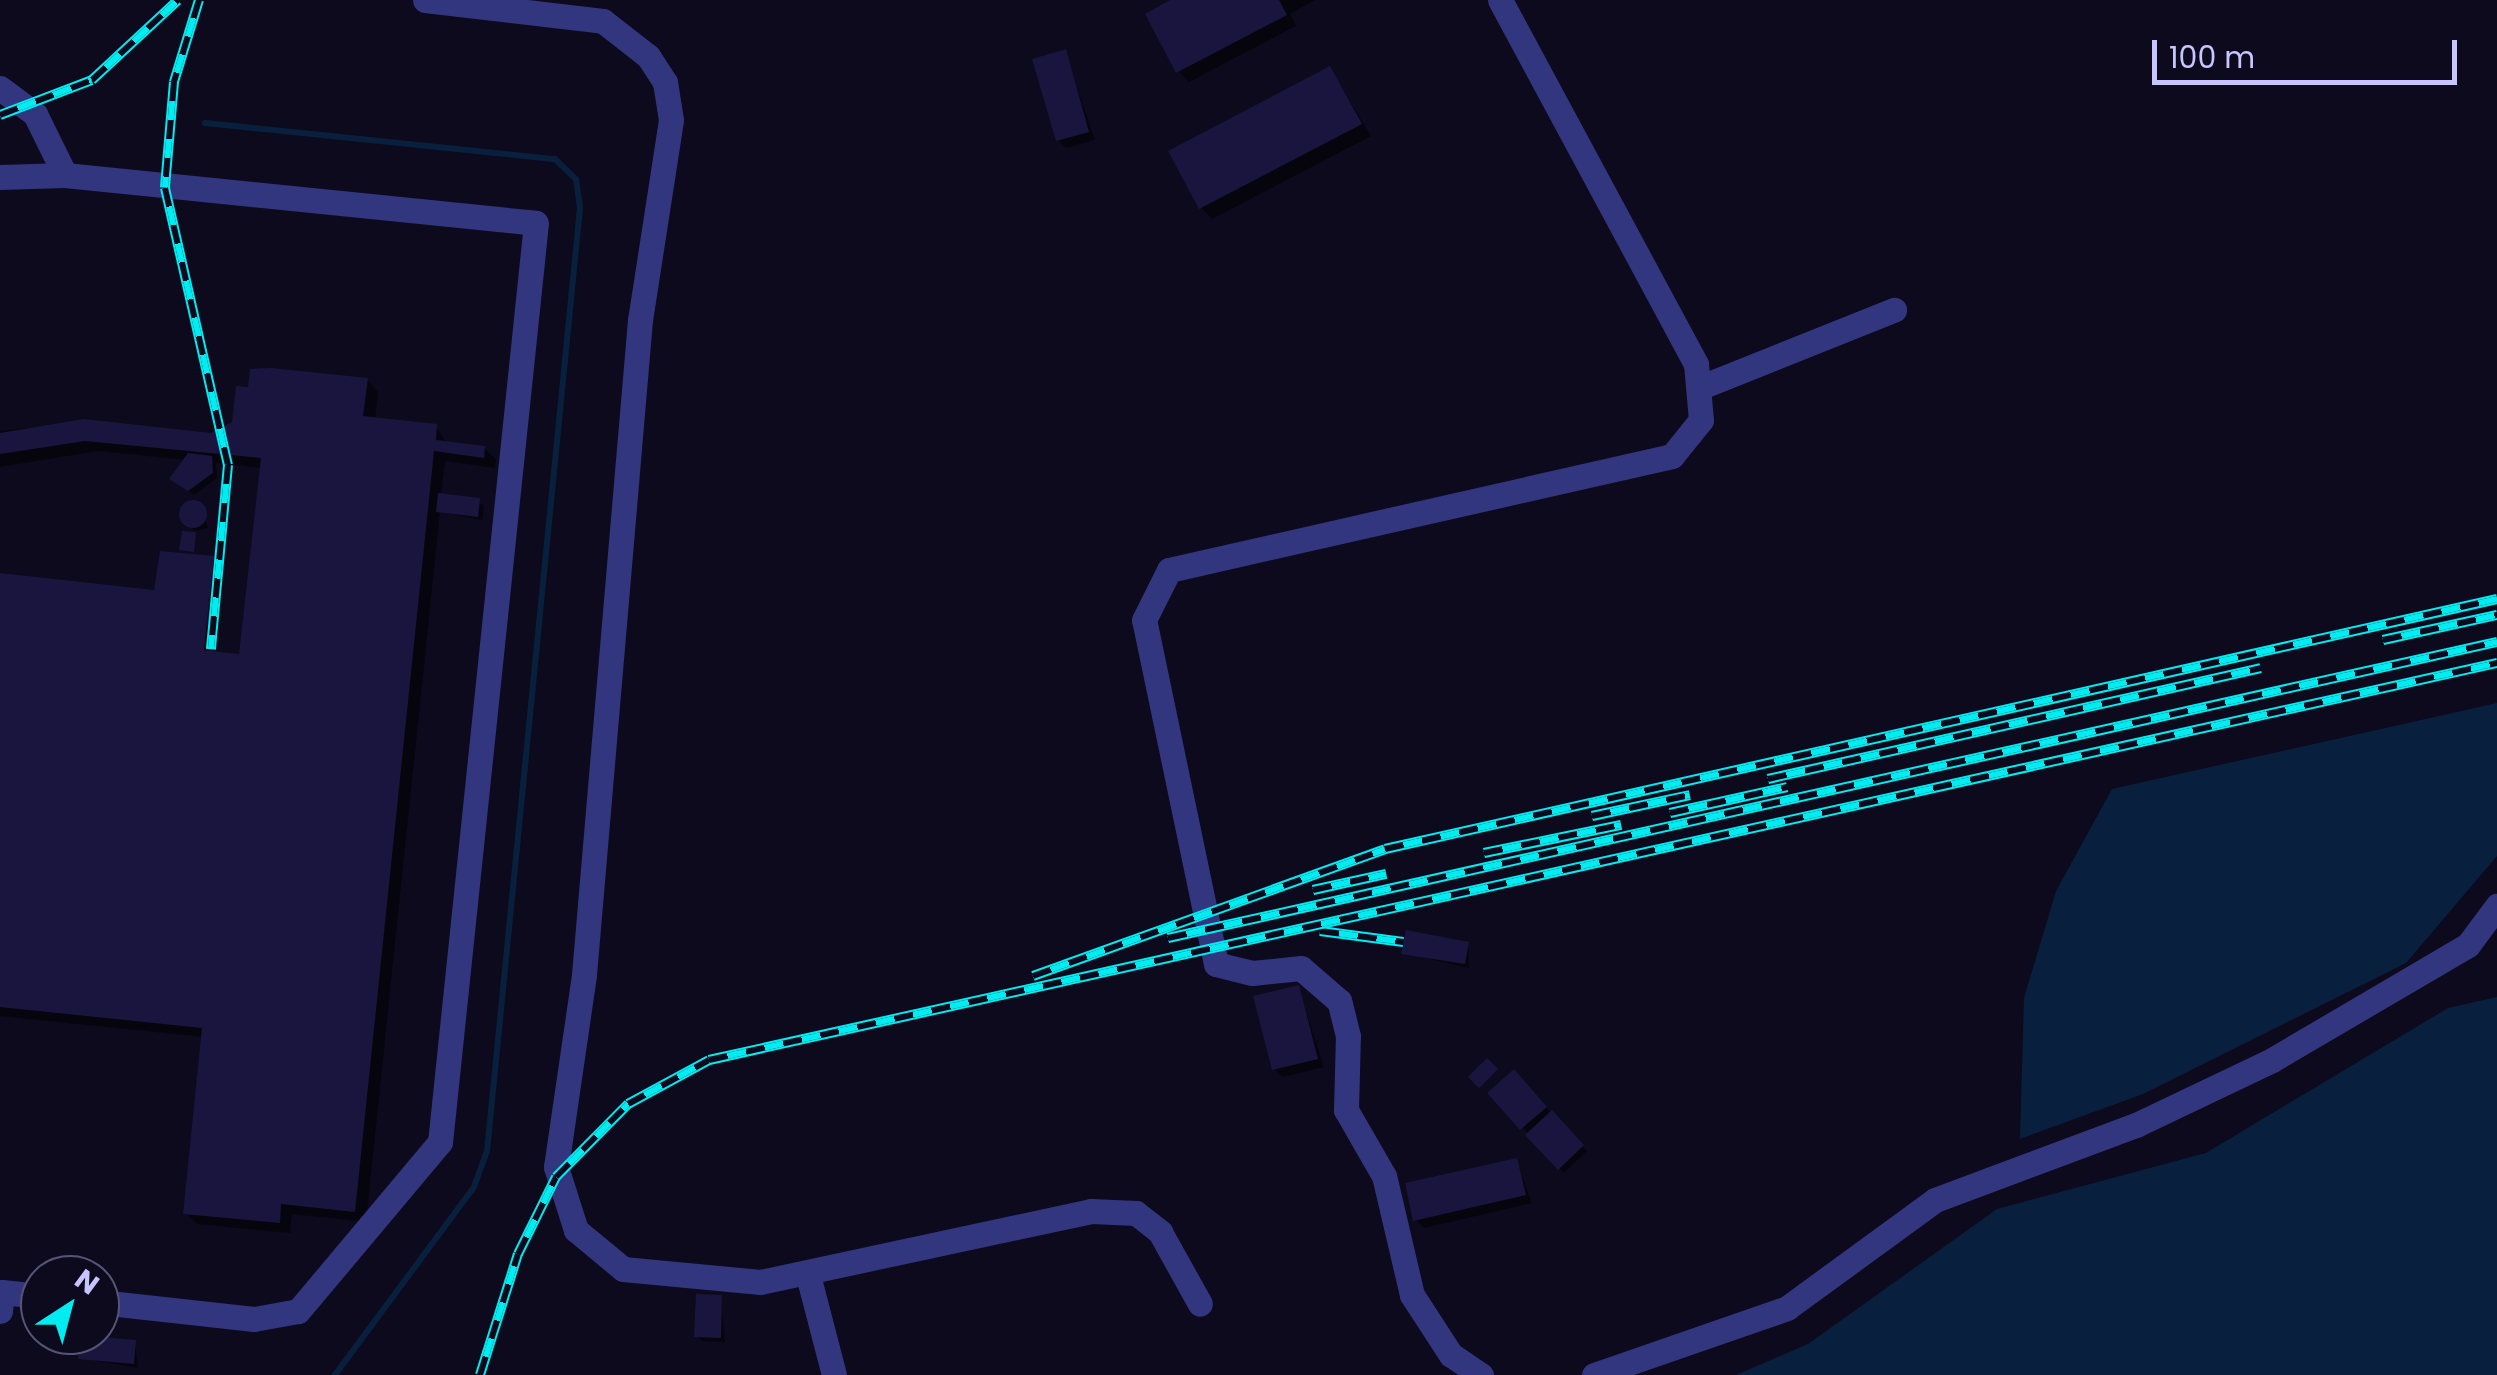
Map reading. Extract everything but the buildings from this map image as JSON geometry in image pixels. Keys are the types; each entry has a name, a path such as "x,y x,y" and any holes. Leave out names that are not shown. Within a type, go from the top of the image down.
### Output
{"lane":[{"path":"425,0 604,21 648,56 666,82 670,120 640,320 584,975 556,1177 576,1230 623,1270 760,1282 808,1275 1091,1210 1136,1213 1160,1232 1200,1304"},
{"path":"1481,1375 1452,1355 1412,1294 1384,1176 1346,1110 1339,1001 1301,968 1252,973 1216,964 1147,661 1149,596 1169,570 1672,456 1701,420 1701,387 1500,0"},
{"path":"0,88 35,114 64,175"},
{"path":"0,177 64,175 536,224 440,1142 298,1311 254,1319 120,1304"},
{"path":"1701,387 1894,310"},
{"path":"1594,1375 1787,1308 1936,1200 2136,1124 2272,1060 2468,945 2497,906"},
{"path":"808,1275 834,1375"},
{"path":"0,1311 2,1292 20,1294"}],"water":[{"path":"2497,703 2497,856 2406,963 2143,1094 2020,1139 2024,998 2056,891 2112,789"},
{"path":"2497,997 2497,1375 1736,1375 1808,1344 1997,1209 2206,1153 2448,1008"}],"waterway":[{"path":"205,123 555,159 576,179 580,208 487,1151 474,1187 335,1375"}],"railway":[{"path":"0,115 92,80 178,0"},
{"path":"199,0 174,82 165,188 228,465 211,649"},
{"path":"1033,976 1385,849 2497,599"},
{"path":"2383,640 2497,615"},
{"path":"1168,938 2497,642"},
{"path":"480,1375 518,1254 556,1177 628,1104 709,1060 2497,663"},
{"path":"1768,779 2261,668"},
{"path":"1670,813 1787,787"},
{"path":"1592,816 1690,795"},
{"path":"1484,853 1621,825"},
{"path":"1313,890 1386,874"},
{"path":"1320,931 1403,942"}]}
